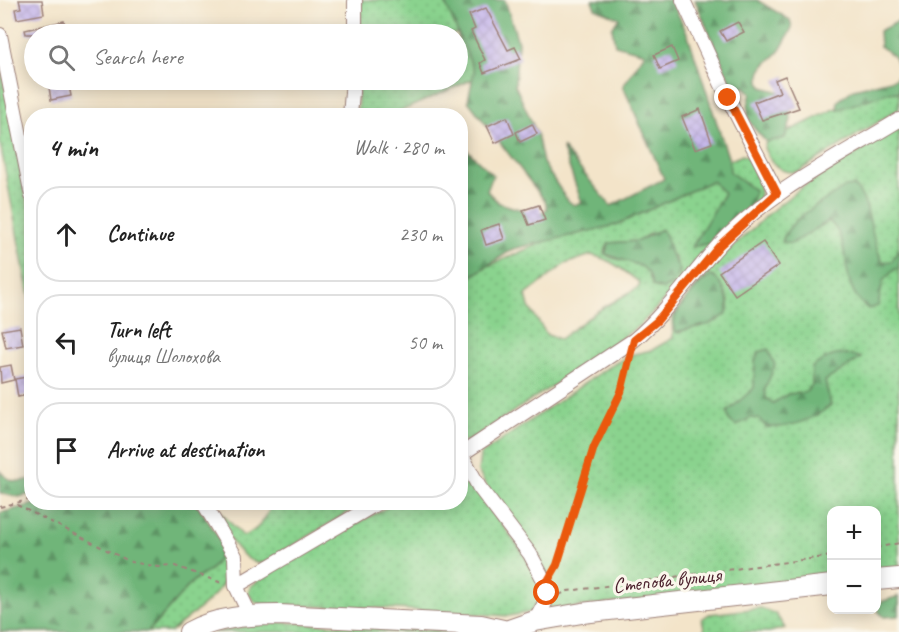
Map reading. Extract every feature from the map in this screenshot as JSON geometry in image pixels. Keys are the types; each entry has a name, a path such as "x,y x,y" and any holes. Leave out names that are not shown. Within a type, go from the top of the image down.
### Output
{"street":[{"path":"355,0 355,24"},
{"path":"683,0 728,98 777,193"},
{"path":"0,35 24,156"},
{"path":"350,108 351,90"},
{"path":"468,449 634,340 657,321 720,245 777,193 899,120"},
{"path":"468,467 479,487 530,554 546,584 545,603 536,621"},
{"path":"208,510 235,556 236,586 250,615"},
{"path":"236,586 365,510"},
{"path":"881,580 899,578"},
{"name":"Степова вулиця","path":"511,631 536,621 827,585"},
{"path":"189,632 216,622 250,615 311,615 481,625 511,631"}],"path":[{"path":"546,584 557,565 594,447 621,392 634,340"},
{"path":"0,507 24,502"},
{"path":"17,505 24,508"},
{"path":"27,510 131,562 159,567 175,566 236,586"},
{"path":"881,547 899,543"},
{"path":"545,603 568,591 827,557"}],"green space":[{"path":"361,0 451,0 460,24 361,24"},
{"path":"444,0 505,0 518,42 515,85 537,134 543,163 567,200 574,205 582,203 562,147 611,206 664,179 623,86 645,53 615,45 612,28 619,18 595,8 592,0 671,0 688,35 729,160 730,172 755,191 750,206 716,242 692,247 724,193 712,181 616,225 513,249 468,278 468,151 493,175 487,191 499,203 539,215 547,209 545,201 468,101 474,71 468,57 468,24 454,24"},
{"path":"695,0 757,0 790,20 792,28 783,45 760,75 762,87 788,94 791,120 785,138 766,142 752,125 748,115 751,93 745,87 736,88 730,81"},
{"path":"899,21 899,69 894,57 880,46 879,31"},
{"path":"468,45 480,76 468,81"},
{"path":"0,61 24,186 24,270 0,143"},
{"path":"899,74 899,92 887,93 837,110 838,101 854,89 895,79"},
{"path":"899,78 899,109 799,171 782,170 766,153 764,148 766,142"},
{"path":"358,90 448,90 408,108 357,108"},
{"path":"899,127 899,572 881,574 881,506 827,506 827,580 547,610 551,603 478,471 480,455 607,368 630,355 652,350 673,338 672,318 677,310 715,263 799,189","holes":["715,277 729,301 717,321 692,326 678,333 675,330 677,316 689,296 705,279"]},
{"path":"742,155 748,157 760,189 759,200 641,324 574,372 468,441 468,275","holes":["650,233 676,259 679,275 669,286 659,289 653,286 645,268 635,263 612,258 604,252 609,243 638,241","591,255 605,259 640,283 639,287 596,312 560,339 547,335 529,307 526,295 565,264"]},
{"path":"854,186 860,193 868,211 875,242 883,262 892,261 899,248 899,269 895,269 883,281 878,306 868,309 858,299 852,288 842,241 837,230 829,221 791,244 782,242 792,225 809,211 845,187"},
{"path":"661,229 666,235 671,254 680,270 673,283 663,289 653,286 648,272 641,266 605,254 609,243 638,241"},
{"path":"712,276 720,283 726,294 728,310 726,315 710,324 676,332 674,320 677,313 697,288"},
{"path":"768,349 775,365 765,389 766,398 773,403 788,394 806,392 812,385 812,367 824,359 841,354 861,358 825,381 831,405 817,415 783,427 766,427 759,419 750,418 736,426 729,420 727,412 754,388 755,361 759,352"},
{"path":"0,471 14,481 24,481 24,496 19,497 0,493"},
{"path":"468,476 534,569 542,593 531,612 509,616 380,608 265,605 255,602 248,593 251,586 289,560 382,510 468,510"},
{"path":"24,507 24,510 201,510 220,540 221,549 218,560 210,570 193,581 148,632 0,632 0,513"},
{"path":"213,510 219,510 243,536 253,531 261,523 269,510 352,510 263,564 245,557"},
{"path":"220,540 227,555 228,569 224,581 216,592 171,632 148,632 193,581 210,570 218,560 221,549"},
{"path":"899,596 899,616 884,617 881,614 881,602"},
{"path":"761,608 776,614 785,628 769,632 705,632 702,619 709,614"},
{"path":"272,622 490,632 213,632"}],"building":[{"path":"19,0 42,0 44,14 17,19 15,9 21,8"},
{"path":"486,8 508,50 515,47 521,59 484,73 480,63 485,60 471,31 475,29 469,15"},
{"path":"738,22 744,32 726,41 720,31"},
{"path":"672,47 678,61 660,69 654,55"},
{"path":"785,76 799,108 762,120 754,102 780,92 775,80"},
{"path":"50,90 70,90 71,96 51,100"},
{"path":"700,109 712,143 695,149 682,117"},
{"path":"507,117 514,134 495,143 487,126"},
{"path":"532,124 537,134 520,142 516,132"},
{"path":"539,205 545,220 529,225 523,210"},
{"path":"499,224 504,239 486,245 481,230"},
{"path":"763,242 779,265 735,295 719,272"},
{"path":"20,327 23,345 6,348 2,330"},
{"path":"11,365 14,380 1,383 0,367"},
{"path":"24,377 24,396 18,397 15,379"}],"route":[{"path":"547,593 546,584 557,565 576,498 594,447 621,392 634,340 657,321 720,245 777,193 728,98"}]}
